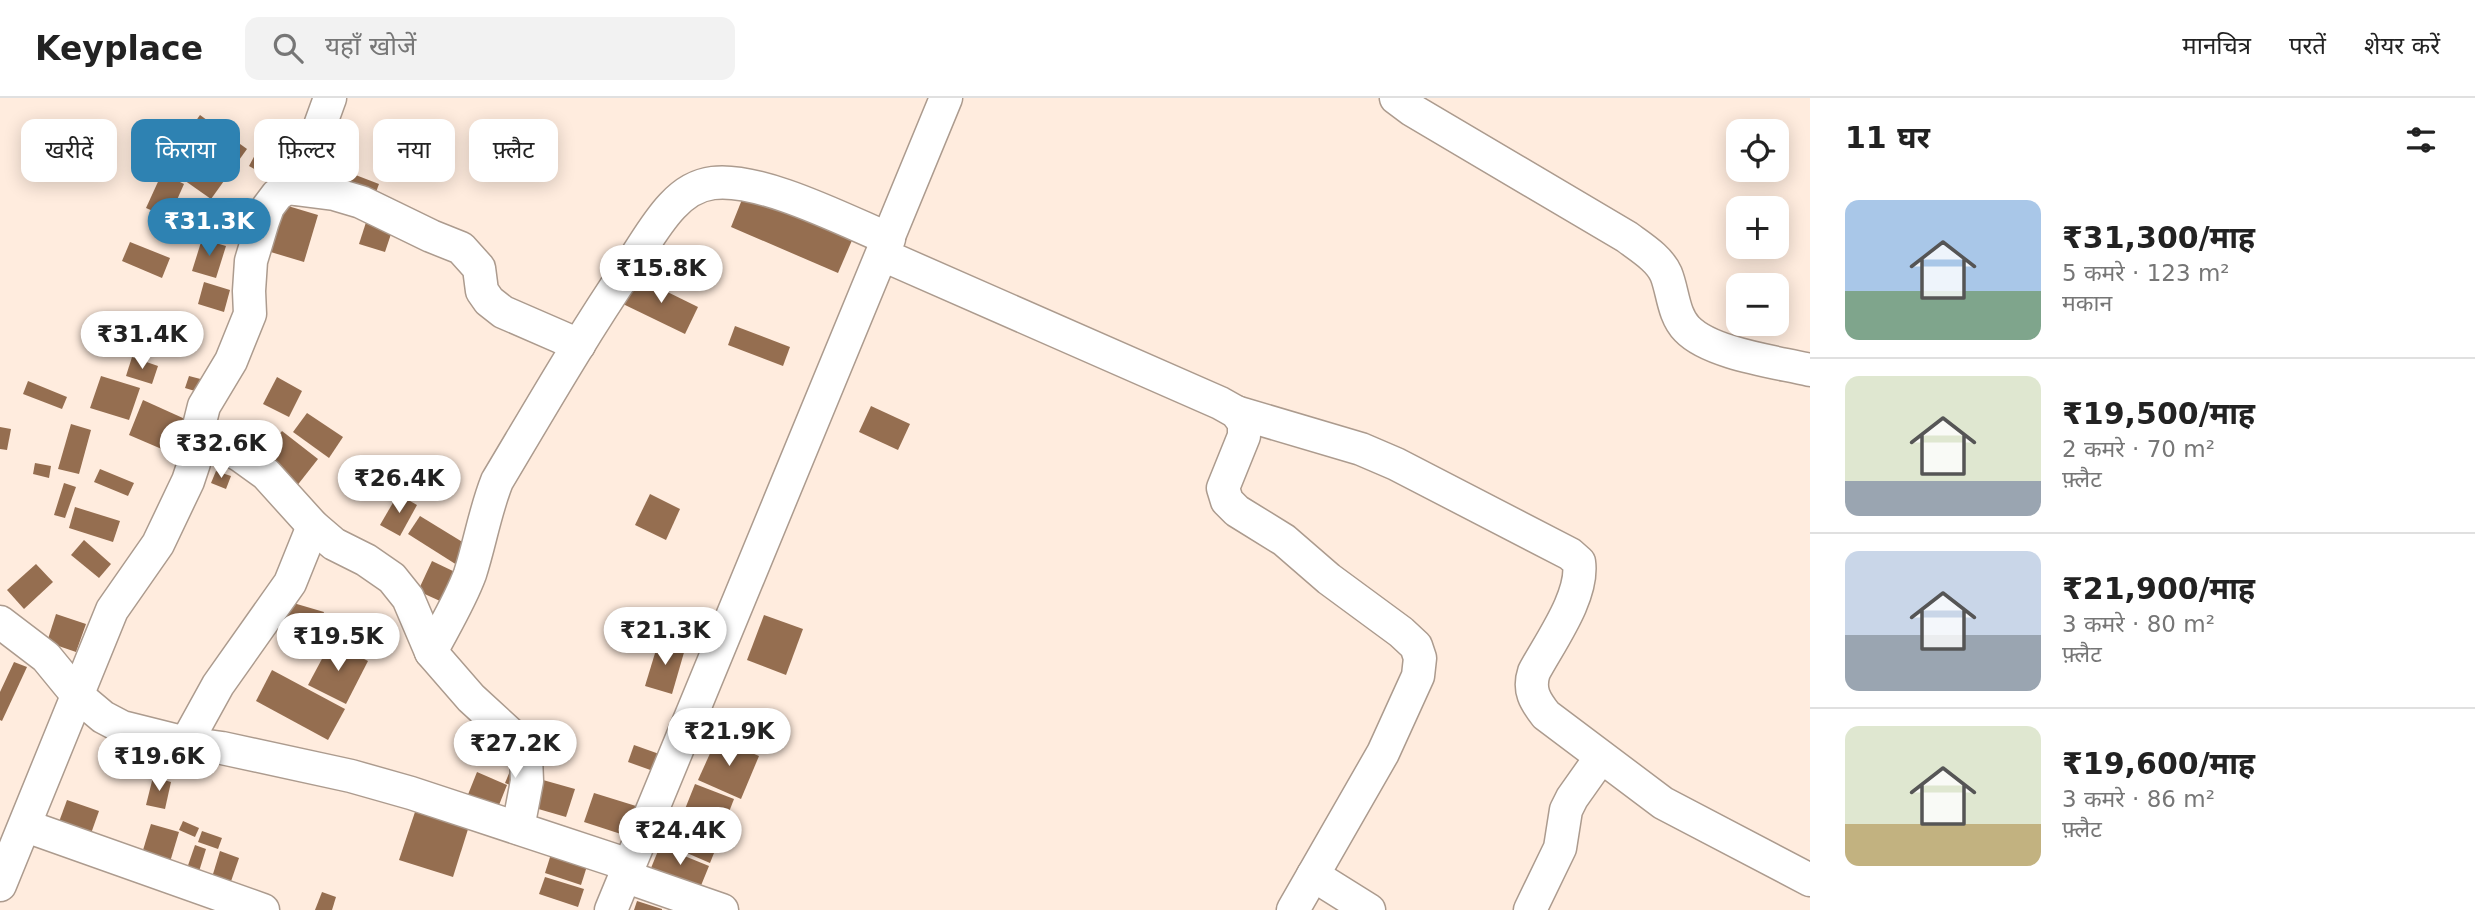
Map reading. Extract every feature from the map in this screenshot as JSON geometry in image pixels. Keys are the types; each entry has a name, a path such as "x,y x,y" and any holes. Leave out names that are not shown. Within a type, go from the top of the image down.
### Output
{"street":[{"path":"297,189 330,98"},
{"path":"611,910 946,98"},
{"path":"1396,98 1627,237 1649,254 1665,271 1677,311 1687,329 1725,350 1810,370"},
{"path":"430,652 464,590 497,481 603,305 671,206 699,186 714,183 740,184 768,190 1236,412 1332,439 1396,464 1570,554 1579,562 1581,576 1578,587 1531,682 1531,691 1546,715 1663,803 1810,880"},
{"path":"0,885 112,610 158,544 178,506 194,463 204,406 231,361 250,314 251,261 268,208 277,195 287,188 334,194 361,202 461,248 479,268 482,291 489,301 503,312 579,345"},
{"path":"1236,412 1244,423 1244,436 1223,488 1227,501 1237,511 1284,540 1329,579 1401,632 1416,646 1420,658 1418,676 1394,731 1293,910"},
{"path":"198,430 266,474 313,526 334,544 366,560 393,578 408,598 430,652 471,698 520,743 526,757 527,782 518,828"},
{"path":"186,743 218,685 290,583 313,526"},
{"path":"0,622 46,657 78,696 103,718 122,727 186,743 222,748 340,774 411,793 518,828 722,910"},
{"path":"1530,910 1560,848 1566,810 1601,757"},
{"path":"26,826 263,910"},
{"path":"1314,875 1369,910"}],"building":[{"path":"240,144 247,149 240,159"},
{"path":"359,176 379,184 372,203 346,193 350,182 359,182"},
{"path":"158,182 184,184 169,218 146,208"},
{"path":"187,182 223,182 211,199"},
{"path":"277,182 290,182 287,188"},
{"path":"745,192 853,238 838,273 731,227"},
{"path":"278,203 318,215 304,262 264,250"},
{"path":"369,213 395,222 385,252 359,244"},
{"path":"202,239 226,246 216,278 192,271"},
{"path":"130,242 170,258 162,278 122,261"},
{"path":"637,277 698,307 685,334 623,304"},
{"path":"204,282 230,290 224,312 198,304"},
{"path":"130,312 153,320 142,349 120,341"},
{"path":"735,326 790,347 783,366 728,345"},
{"path":"162,338 182,343 178,356 159,350"},
{"path":"132,357 158,366 152,384 126,376"},
{"path":"101,376 140,388 129,420 90,408"},
{"path":"189,376 212,382 208,395 185,388"},
{"path":"277,377 302,391 289,417 263,404"},
{"path":"28,381 67,397 62,409 23,394"},
{"path":"143,400 185,419 171,453 129,435"},
{"path":"871,406 910,424 898,450 859,432"},
{"path":"307,413 343,437 329,458 293,432"},
{"path":"71,424 91,430 79,474 58,469"},
{"path":"0,427 11,429 7,450 0,449"},
{"path":"282,431 318,459 296,487 260,459"},
{"path":"35,463 51,466 49,478 33,474"},
{"path":"100,469 134,483 128,496 94,482"},
{"path":"216,471 231,476 226,489 211,483"},
{"path":"64,483 76,487 65,518 54,515"},
{"path":"398,494 417,505 400,536 380,525"},
{"path":"650,494 680,509 666,540 635,525"},
{"path":"75,507 120,521 113,542 69,528"},
{"path":"420,516 469,546 457,565 408,534"},
{"path":"84,540 111,564 99,578 71,555"},
{"path":"432,561 455,572 440,601 418,591"},
{"path":"36,564 53,582 24,609 7,590"},
{"path":"290,602 324,612 318,632 284,622"},
{"path":"56,614 86,624 76,652 47,642"},
{"path":"764,615 803,629 786,675 747,660"},
{"path":"659,640 685,649 672,694 645,686"},
{"path":"331,642 368,661 346,704 308,685"},
{"path":"14,662 27,667 2,721 0,692"},
{"path":"272,670 345,709 328,740 256,701"},
{"path":"717,738 759,756 741,799 698,780"},
{"path":"634,745 662,755 656,772 628,762"},
{"path":"510,771 524,776 520,789 505,783"},
{"path":"477,772 507,785 495,815 465,802"},
{"path":"153,777 171,782 165,809 146,805"},
{"path":"543,780 575,789 566,817 535,808"},
{"path":"695,784 734,799 722,830 683,814"},
{"path":"594,793 636,806 627,836 584,822"},
{"path":"67,800 99,811 88,842 56,830"},
{"path":"416,809 469,826 453,877 399,860"},
{"path":"183,821 199,828 195,837 179,830"},
{"path":"151,824 179,832 167,872 139,863"},
{"path":"688,830 718,843 710,863 680,850"},
{"path":"202,831 222,838 218,849 198,842"},
{"path":"195,845 206,849 196,881 184,877"},
{"path":"660,846 709,866 700,888 651,868"},
{"path":"220,851 239,858 228,890 210,884"},
{"path":"552,851 588,863 581,885 545,873"},
{"path":"545,877 584,889 578,907 539,894"},
{"path":"322,892 336,897 332,910 315,910"},
{"path":"637,901 662,909 662,910 634,910"}]}
